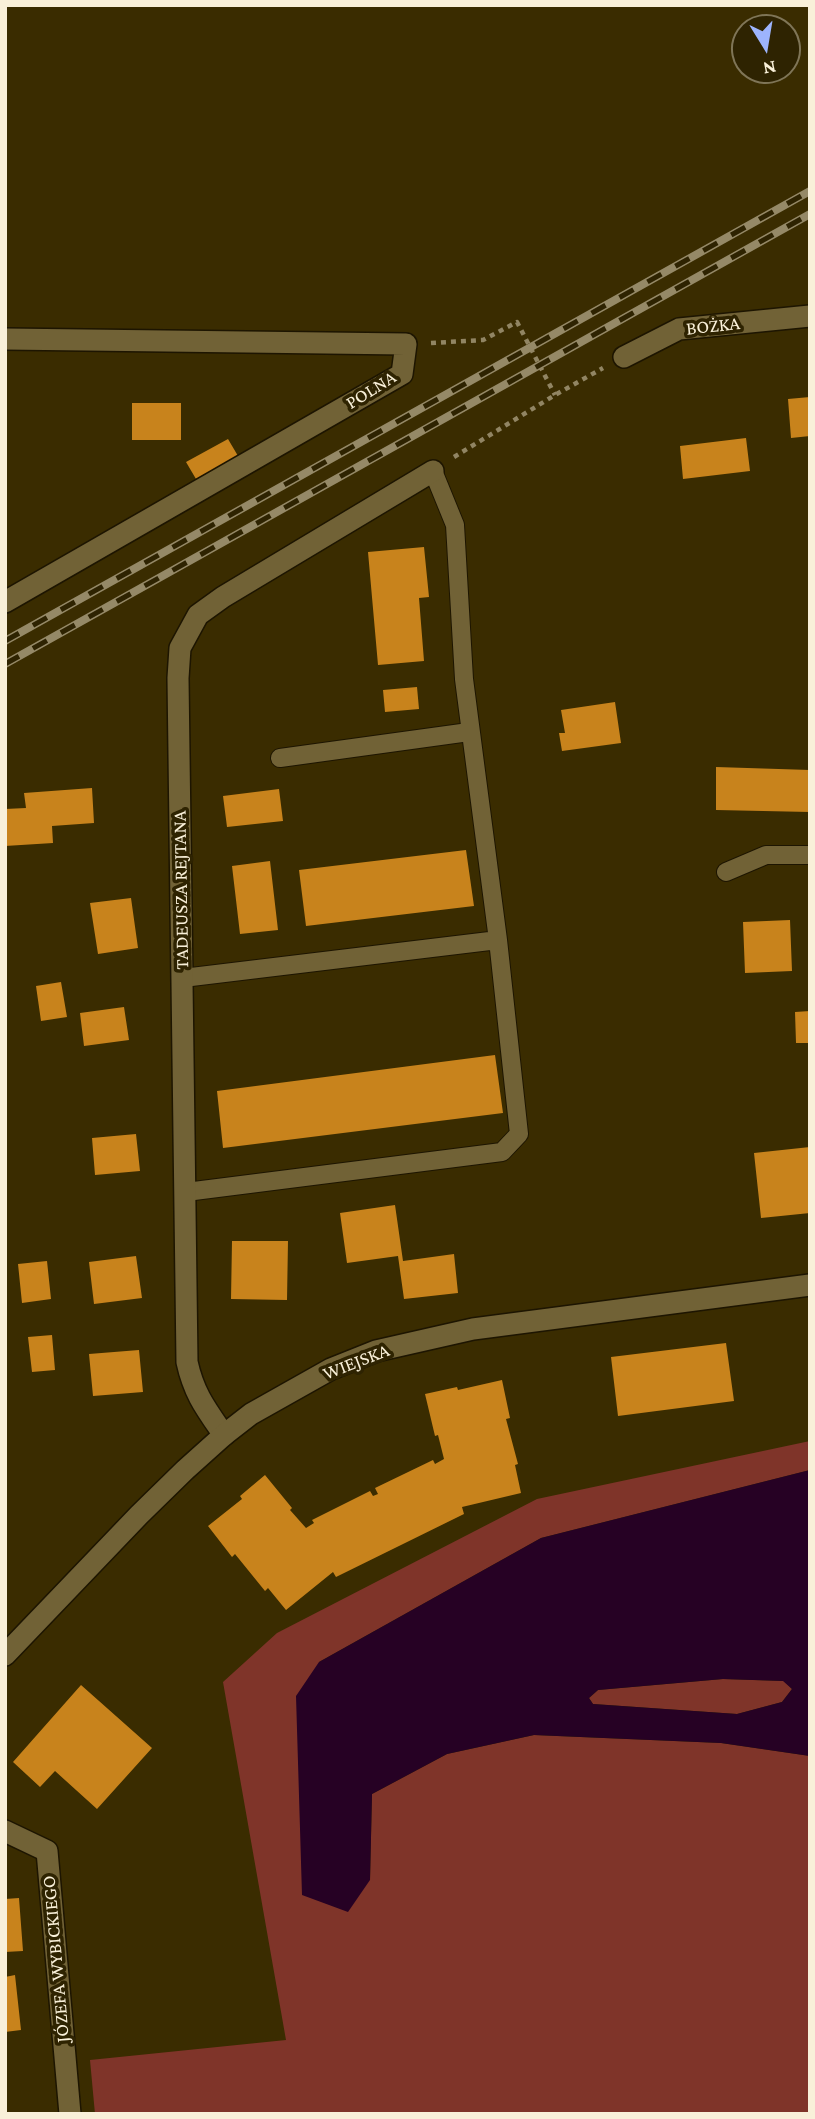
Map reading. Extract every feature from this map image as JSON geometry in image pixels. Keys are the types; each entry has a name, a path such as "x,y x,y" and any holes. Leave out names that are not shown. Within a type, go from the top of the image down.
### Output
{"street":[{"name":"BOŻKA","path":"624,357 679,329 810,316"},
{"name":"POLNA","path":"5,339 406,344 402,374 5,602"},
{"name":"TADEUSZA REJTANA","path":"224,1435 200,1402 187,1362 178,678 180,648 198,615 223,597 433,471"},
{"name":"WIEJSKA","path":"5,1654 139,1515 224,1435 251,1414 331,1369 376,1351 473,1329 810,1284"},
{"name":"JÓZEFA WYBICKIEGO","path":"5,1831 47,1851 71,2114"}],"lane":[{"path":"186,1192 502,1152 519,1134 498,940 469,732 455,525 433,471"},
{"path":"280,758 469,732"},
{"path":"726,872 766,855 810,855"},
{"path":"183,978 498,940"}],"path":[{"path":"406,344 483,340 517,322 555,395"},
{"path":"433,471 555,395 624,357"}],"shaded area":[{"path":"810,1441 810,1470 541,1538 319,1662 370,1880 372,1794 447,1754 534,1735 721,1743 810,1756 810,2114 95,2114 90,2060 286,2040 223,1682 277,1633 537,1499"},
{"path":"810,1470 810,1756 721,1743 534,1735 447,1754 372,1794 370,1880 348,1912 302,1895 296,1696 319,1662 541,1538","holes":["723,1679 783,1681 792,1689 782,1702 737,1714 593,1704 589,1698 598,1690"]},
{"path":"723,1679 784,1681 792,1689 782,1702 737,1714 593,1704 589,1698 598,1690"}],"building":[{"path":"810,397 810,436 791,438 788,399"},
{"path":"132,403 181,403 181,440 132,440"},
{"path":"746,438 750,471 683,479 680,446"},
{"path":"228,439 238,456 196,479 186,462"},
{"path":"424,547 429,597 419,598 424,661 378,665 368,552"},
{"path":"417,687 419,709 385,712 383,690"},
{"path":"615,702 621,743 562,751 559,733 565,733 561,710"},
{"path":"716,767 810,770 810,812 716,810"},
{"path":"92,788 94,823 52,826 53,843 5,846 5,809 26,808 24,793"},
{"path":"279,789 283,821 227,827 223,796"},
{"path":"466,850 474,906 306,926 299,870"},
{"path":"270,861 278,930 240,934 232,866"},
{"path":"131,898 138,948 98,954 90,903"},
{"path":"790,920 792,971 745,973 743,922"},
{"path":"61,982 67,1017 41,1021 36,986"},
{"path":"124,1007 129,1040 84,1046 80,1013"},
{"path":"810,1011 810,1043 796,1043 795,1012"},
{"path":"495,1055 503,1113 223,1148 217,1091"},
{"path":"136,1134 140,1171 95,1175 92,1138"},
{"path":"810,1147 810,1213 761,1218 754,1153"},
{"path":"395,1205 403,1261 454,1254 458,1293 404,1299 398,1256 347,1263 340,1213"},
{"path":"232,1241 288,1241 287,1300 231,1299"},
{"path":"136,1256 142,1298 94,1304 89,1262"},
{"path":"47,1261 51,1299 22,1303 18,1264"},
{"path":"52,1335 55,1370 32,1372 28,1337"},
{"path":"726,1343 734,1401 618,1416 611,1357"},
{"path":"139,1350 143,1392 93,1396 89,1354"},
{"path":"502,1380 510,1418 506,1419 518,1464 515,1465 521,1493 462,1507 464,1514 336,1577 333,1572 286,1610 268,1588 265,1591 235,1554 232,1557 208,1526 242,1499 240,1496 265,1475 306,1528 314,1523 312,1520 370,1491 373,1496 378,1494 375,1488 433,1460 435,1464 444,1459 438,1435 435,1436 425,1394"},
{"path":"81,1685 152,1748 97,1809 55,1771 40,1787 13,1762"},
{"path":"19,1898 23,1951 5,1952 5,1899"},
{"path":"15,1975 21,2030 5,2032 5,1977"}],"railway":[{"path":"5,641 810,191"},
{"path":"5,664 810,214"}]}
